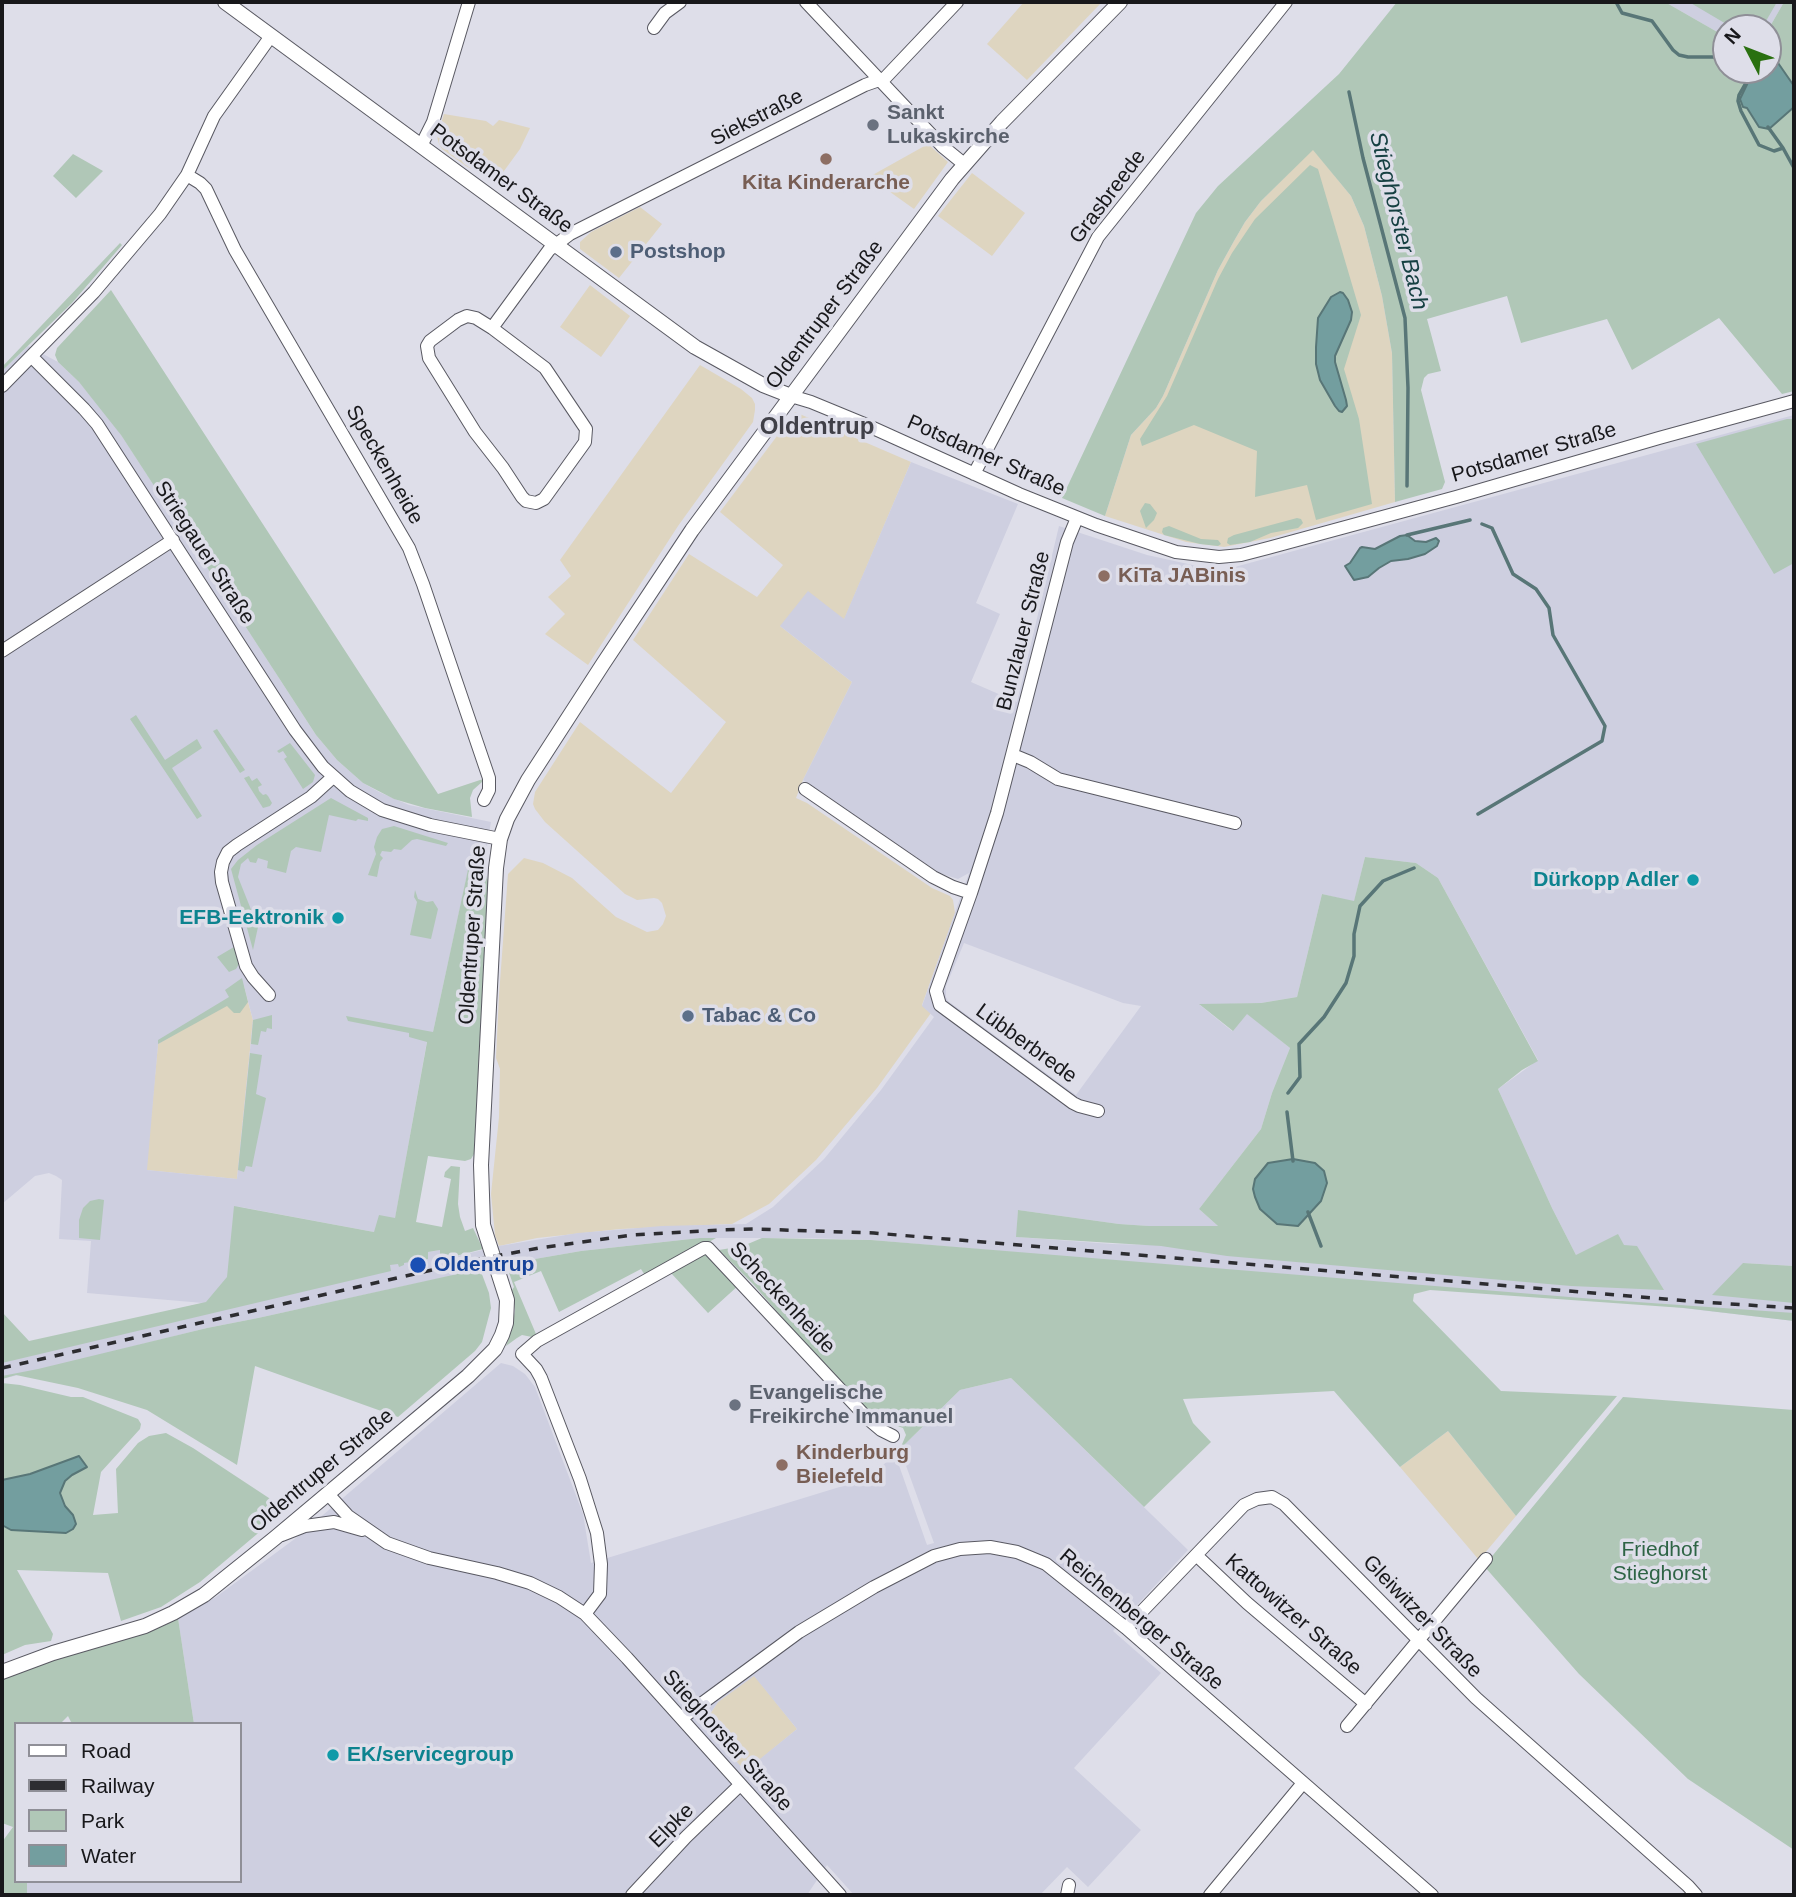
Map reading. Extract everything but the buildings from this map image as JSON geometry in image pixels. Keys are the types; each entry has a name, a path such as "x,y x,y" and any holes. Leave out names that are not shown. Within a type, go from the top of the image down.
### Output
{"street":[{"name":"Potsdamer Straße","path":"225,2 695,347 762,385 862,423 1077,518 1176,552 1209,557 1241,555 1794,401"},
{"path":"421,146 433,122 469,2"},
{"path":"654,28 665,13 680,2"},
{"path":"806,2 942,146 964,164"},
{"name":"Siekstraße","path":"555,244 684,175 880,80 889,74 957,2"},
{"name":"Oldentruper Straße","path":"2,1672 53,1653 145,1626 204,1595 328,1494 479,1366 495,1349 506,1324 507,1309 505,1291 484,1234 481,1165 496,868 500,839 507,819 528,780 664,570 964,164 1120,2"},
{"name":"Grasbreede","path":"974,474 1098,237 1286,2"},
{"path":"2,386 94,292 172,198 187,175 214,116 271,36"},
{"name":"Speckenheide","path":"187,175 206,189 235,250 409,548 489,778 489,790 484,800"},
{"path":"492,328 555,244"},
{"path":"467,316 492,328 545,368 587,433 585,442 544,499 536,503 526,501 522,497 475,432 427,352 434,337 467,316"},
{"name":"Striegauer Straße","path":"32,357 85,409 97,425 295,730 312,755 333,777 350,791 382,810 430,825 500,839"},
{"name":"Bunzlauer Straße","path":"938,1000 938,982 971,893 1013,755 1067,542 1077,518"},
{"path":"2,651 173,540"},
{"path":"1013,755 1058,779 1235,823"},
{"path":"269,995 246,966 222,883 223,862 228,852 237,845 311,797 333,777"},
{"path":"805,789 933,877 971,893"},
{"name":"Lübberbrede","path":"938,1000 940,1005 1073,1103 1098,1111"},
{"name":"Scheckenheide","path":"585,1614 600,1594 601,1564 597,1532 580,1479 541,1378 522,1354 537,1341 708,1248 868,1419 892,1436"},
{"name":"Stieghorster Straße","path":"328,1494 348,1516 387,1543 412,1553 530,1583 585,1614 840,1895"},
{"name":"Gleiwitzer Straße","path":"1126,1628 1244,1505 1257,1499 1272,1497 1284,1504 1476,1698 1696,1895"},
{"name":"Stieghorster Straße","path":"275,1538 305,1526 334,1522 370,1532"},
{"name":"Reichenberger Straße","path":"682,1718 799,1632 874,1587 934,1556 960,1549 990,1547 1017,1552 1046,1564 1126,1628 1432,1895"},
{"name":"Kattowitzer Straße","path":"1196,1555 1247,1603 1366,1704"},
{"path":"1347,1726 1486,1559"},
{"path":"1210,1895 1303,1783"},
{"name":"Elpke","path":"632,1895 686,1837 740,1785"}],"shaded area":[{"path":"1024,2 1102,2 1027,80 987,44"},
{"path":"1665,2 1784,2 1777,14 1712,14 1712,29"},
{"path":"444,114 486,121 493,126 499,120 530,128 520,149 496,182 442,149 437,136"},
{"path":"928,144 948,162 914,209 869,177"},
{"path":"1313,149 1351,196 1364,226 1382,296 1392,353 1395,502 1270,538 1224,547 1186,542 1105,516 1131,435 1156,408 1163,396 1218,270 1234,241 1261,201"},
{"path":"972,173 1025,213 992,256 938,216"},
{"path":"640,207 662,224 619,278 580,249 580,242 591,232"},
{"path":"590,285 630,316 601,357 560,327"},
{"path":"28,346 58,362 79,382 112,421 316,735 337,760 363,783 409,805 491,822 484,864 481,858 472,852 433,1032 427,1041 395,1219 374,1232 235,1206 428,1252 440,1250 441,1260 499,1246 578,1233 662,1226 746,1224 773,1207 824,1159 881,1090 934,1017 922,1006 969,873 958,879 939,873 803,780 852,682 780,626 808,591 844,619 911,462 1018,504 976,603 1000,614 971,682 1017,702 1059,526 1147,555 1220,571 1794,415 1794,1266 1743,1263 1794,1293 1794,1321 1614,1300 1549,1298 871,1240 700,1238 581,1251 506,1264 207,1328 2,1379 2,1358 151,1315 203,1303 87,1293 91,1241 59,1239 62,1180 56,1176 49,1173 35,1176 2,1204 2,371","holes":["1365,857 1416,863 1438,878 1538,1060 1498,1089 1576,1255 1112,1244 1017,1237 1018,1210 1119,1224 1218,1226 1199,1209 1261,1129 1290,1048 1247,1013 1232,1031 1200,1005 1261,1003 1297,997 1322,894 1354,902","964,943 1123,1003 1141,1006 1076,1095 948,1001 946,986","244,986 253,1020 237,1179 147,1170 158,1044 235,999"]},
{"path":"700,365 752,398 755,404 753,422 678,526 588,665 545,634 565,614 548,597 571,576 560,560"},
{"path":"795,412 911,462 844,620 780,626 852,682 796,798 953,900 955,913 922,1005 931,1013 877,1088 816,1160 769,1204 732,1224 620,1229 537,1238 499,1246 495,1235 491,1194 499,1117 500,1069 496,1058 508,874 524,858 543,863 572,878 616,917 647,932 658,930 666,916 658,899 637,900 625,894 545,822 533,804 535,792 580,722 671,793 726,722 633,640 689,554 757,597 783,565 720,512"},
{"path":"242,980 253,1020 237,1179 146,1170 158,1044"},
{"path":"501,1363 513,1366 525,1374 535,1387 583,1514 591,1563 869,1478 895,1454 927,1545 934,1543 900,1449 960,1390 1011,1378 1188,1550 1113,1631 1161,1673 1074,1768 1141,1830 1088,1887 1067,1867 1040,1895 854,1895 827,1865 807,1895 27,1895 27,1883 242,1883 242,1722 194,1722 178,1618 216,1597 296,1538","holes":["754,1676 797,1729 745,1771 714,1736 709,1722 710,1714 718,1702"]},
{"path":"1448,1431 1516,1516 1479,1560 1400,1467"},
{"path":"754,1675 797,1729 745,1772 714,1736 709,1722 710,1714 718,1702"}],"green space":[{"path":"1397,2 1665,2 1712,29 1712,84 1747,84 1740,99 1759,127 1769,129 1794,107 1794,391 1782,394 1719,318 1632,370 1607,319 1521,343 1507,296 1427,319 1441,371 1428,374 1421,390 1445,482 1442,489 1395,502 1392,353 1382,296 1364,226 1351,196 1313,150 1261,201 1234,241 1218,270 1163,396 1156,408 1131,435 1105,516 1062,498 1196,213 1218,186 1339,74"},
{"path":"1689,2 1777,2 1770,14 1712,16"},
{"path":"1784,2 1794,2 1794,86 1782,69 1782,14 1777,14"},
{"path":"73,154 103,171 76,198 53,176"},
{"path":"1310,165 1318,169 1361,315 1344,369 1359,419 1372,504 1316,520 1307,485 1255,497 1257,451 1194,425 1142,446 1140,439 1167,396 1232,253 1255,219"},
{"path":"120,243 122,245 72,303 2,371 2,367"},
{"path":"111,290 438,794 483,779 470,798 472,817 394,799 363,783 337,760 316,735 121,435 79,382 58,362 55,355 57,348"},
{"path":"1794,419 1794,563 1774,574 1696,444"},
{"path":"1145,503 1150,504 1157,513 1146,528 1140,511"},
{"path":"1297,518 1303,523 1298,528 1271,533 1250,542 1230,545 1227,543 1228,538 1234,535"},
{"path":"1169,526 1201,539 1218,540 1221,544 1200,544 1164,535 1163,528"},
{"path":"136,715 165,760 197,739 202,748 172,768 202,816 197,819 130,719"},
{"path":"217,729 245,770 240,773 213,731"},
{"path":"290,743 315,775 313,782 303,789 284,759 287,757 283,751 277,751"},
{"path":"249,776 252,781 257,778 262,785 258,787 259,791 268,796 272,803 270,806 263,808 244,778"},
{"path":"331,798 368,818 368,821 329,815 321,852 296,847 291,851 286,873 267,868 268,861 258,858 256,863 250,862 248,858 241,864 238,877 258,927 253,950 231,869 257,845"},
{"path":"394,826 448,843 446,846 417,839 401,850 382,851 380,855 383,858 377,877 368,875 376,854 374,847 377,837 382,829"},
{"path":"472,851 481,858 488,882 474,1154 471,1159 465,1161 428,1156 416,1222 442,1227 451,1179 444,1177 445,1172 451,1166 460,1167 460,1217 465,1231 473,1228 483,1249 440,1260 440,1250 428,1252 428,1259 404,1263 399,1267 398,1264 390,1265 391,1271 2,1363 2,1312 29,1341 206,1302 227,1277 234,1206 374,1232 379,1215 395,1218 427,1042 409,1037 409,1033 348,1021 346,1016 433,1032"},
{"path":"1365,857 1416,863 1438,878 1538,1061 1498,1089 1576,1255 1618,1234 1624,1245 1637,1246 1664,1290 1571,1286 1227,1256 1161,1246 1016,1237 1018,1210 1119,1224 1218,1226 1199,1209 1261,1129 1290,1048 1247,1014 1233,1031 1199,1004 1261,1003 1297,997 1322,894 1354,901"},
{"path":"415,890 418,899 433,901 438,909 431,939 410,935 417,902 414,897"},
{"path":"234,947 239,964 229,972 217,957"},
{"path":"242,978 248,1002 240,1013 234,1013 227,1006 158,1044 158,1040 229,997 225,990"},
{"path":"272,1015 272,1029 261,1031 258,1045 251,1044 253,1020"},
{"path":"250,1053 262,1055 256,1094 266,1098 252,1167 246,1166 244,1172 238,1170"},
{"path":"104,1200 100,1240 79,1238 79,1220 83,1208 90,1201"},
{"path":"716,1238 646,1277 641,1269 559,1312 541,1271 514,1282 536,1334 532,1337 522,1335 506,1346 515,1310 512,1290 514,1287 506,1264 581,1251"},
{"path":"762,1238 871,1240 1794,1313 1794,1321 1684,1308 1430,1290 1414,1294 1413,1301 1501,1391 1617,1396 1516,1516 1448,1431 1400,1467 1334,1391 1183,1399 1193,1423 1211,1442 1144,1507 1011,1378 960,1390 900,1449 906,1435 903,1428 880,1420 867,1410 719,1250 743,1246"},
{"path":"706,1253 739,1285 708,1313 671,1273"},
{"path":"1743,1263 1794,1266 1794,1303 1712,1295"},
{"path":"480,1269 489,1293 491,1308 482,1342 398,1417 255,1366 237,1465 147,1410 78,1388 16,1375 2,1379 2,1376 207,1328"},
{"path":"2,1383 83,1397 138,1419 140,1429 101,1472 93,1515 118,1513 116,1469 138,1443 149,1436 166,1433 275,1502 275,1513 269,1524 200,1582 161,1607 121,1621 108,1573 17,1570 53,1634 51,1641 25,1645 2,1655"},
{"name":"Friedhof Stieghorst","path":"1623,1397 1794,1410 1794,1850 1688,1779 1579,1674 1484,1566"},
{"path":"178,1618 194,1722 71,1722 68,1716 62,1722 14,1722 14,1883 27,1883 27,1895 2,1895 2,1842 13,1827 2,1823 2,1680 41,1663 163,1626"}],"water":[{"path":"1782,69 1794,86 1794,107 1769,129 1759,127 1740,99 1747,84 1782,84"},
{"path":"1340,292 1348,300 1352,312 1335,356 1347,406 1342,412 1335,406 1320,380 1316,364 1318,318 1331,297"},
{"path":"1407,535 1415,541 1426,542 1436,538 1439,541 1437,546 1425,554 1391,561 1368,577 1354,580 1345,566 1360,548 1375,549"},
{"path":"1293,1159 1315,1163 1324,1171 1327,1183 1321,1201 1298,1226 1277,1224 1260,1209 1253,1189 1255,1179 1268,1163"},
{"path":"79,1456 87,1467 65,1481 60,1493 65,1506 73,1515 76,1524 73,1529 66,1533 11,1530 2,1525 2,1480 30,1474"}],"waterway":[{"path":"1616,2 1622,13 1652,21 1679,55 1712,57"},
{"path":"1745,84 1738,101 1759,145 1774,151 1783,148 1794,168"},
{"name":"Stieghorster Bach","path":"1349,92 1363,158 1405,318 1408,388 1407,486"},
{"path":"1768,127 1783,148"},
{"name":"Stieghorster Bach","path":"1407,535 1470,520"},
{"name":"Stieghorster Bach","path":"1478,814 1602,741 1605,726 1553,635 1549,608 1536,589 1513,574 1492,528 1482,524"},
{"path":"1288,1093 1300,1077 1299,1044 1324,1017 1346,983 1354,956 1354,934 1360,906 1383,881 1414,868"},
{"path":"1287,1112 1293,1161"},
{"path":"1308,1212 1321,1246"}],"railway":[{"path":"2,1368 480,1259 633,1235 721,1230 874,1233 1794,1308"}],"place":[{"name":"Sankt Lukaskirche","path":"873,125"},
{"name":"Kita Kinderarche","path":"826,159"},
{"name":"Postshop","path":"616,252"},
{"name":"KiTa JABinis","path":"1104,576"},
{"name":"Dürkopp Adler","path":"1693,880"},
{"name":"EFB-Eektronik","path":"338,918"},
{"name":"Tabac & Co","path":"688,1016"},
{"name":"Oldentrup","path":"418,1265"},
{"name":"Evangelische Freikirche Immanuel","path":"735,1405"},
{"name":"Kinderburg Bielefeld","path":"782,1465"},
{"name":"EK/servicegroup","path":"333,1755"}],"district":[{"name":"Oldentrup","path":"817,427"}]}
